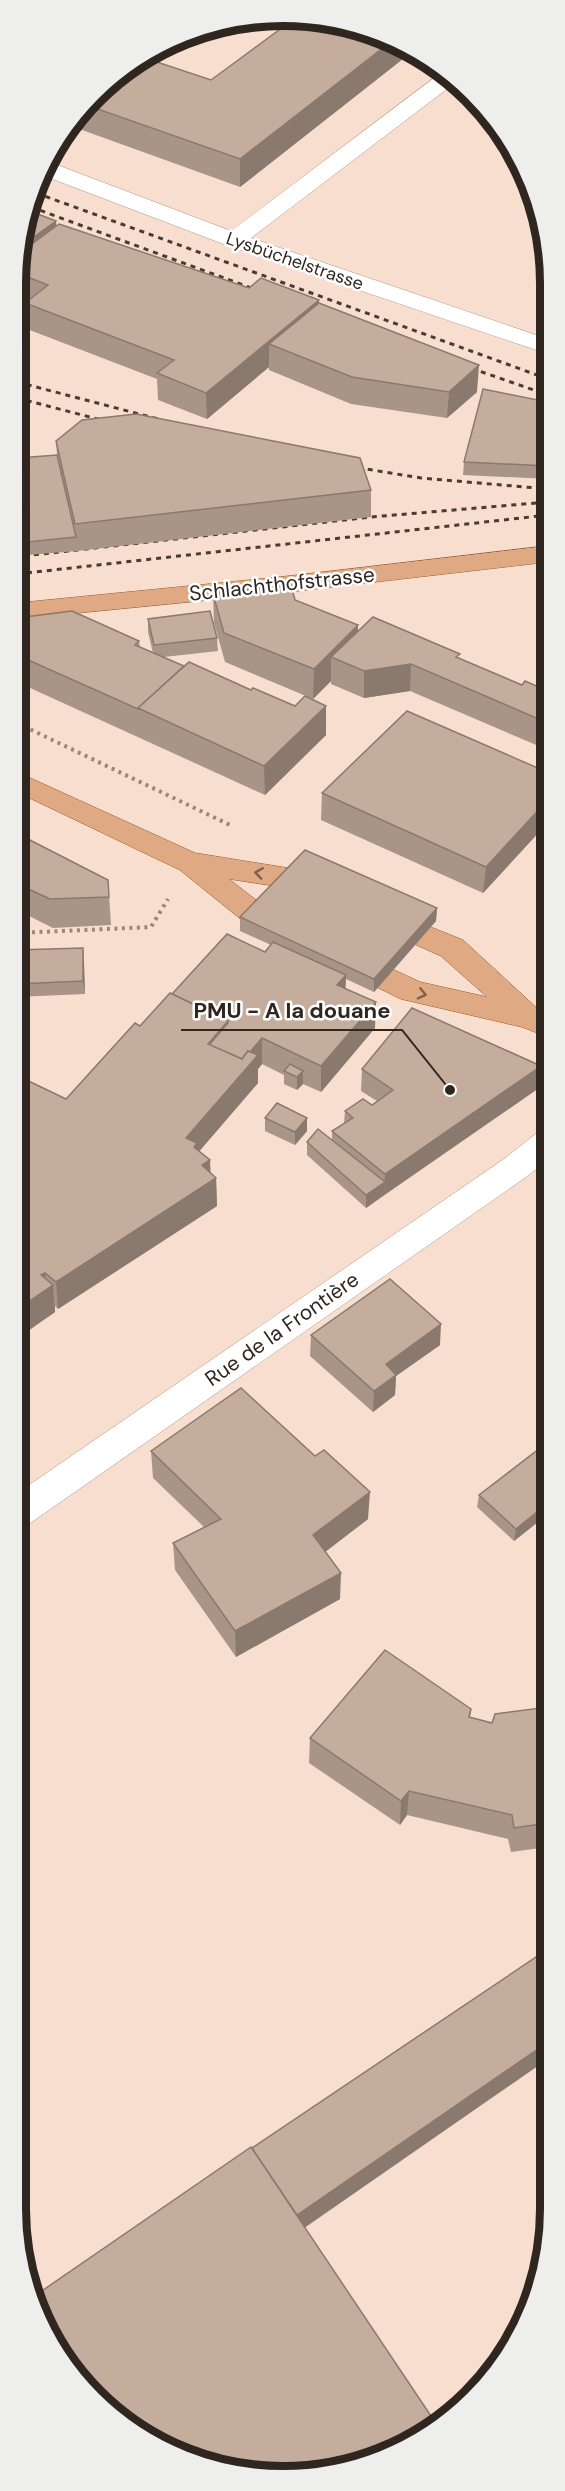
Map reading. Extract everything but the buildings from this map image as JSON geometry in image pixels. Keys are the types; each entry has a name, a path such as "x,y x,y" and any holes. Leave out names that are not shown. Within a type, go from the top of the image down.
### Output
{"main road":[{"name":"Schlachthofstrasse","path":"26,610 280,585 540,555"},
{"path":"26,785 190,863 254,914 412,991 538,1022"},
{"path":"190,863 294,879 452,948 538,1022"}],"street":[{"path":"234,240 443,82"},
{"name":"Lysbüchelstrasse","path":"51,171 234,240 540,344"},
{"name":"Rue de la Frontière","path":"26,1506 540,1149"}],"path":[{"path":"26,727 231,825 190,863"},
{"path":"60,750 66,747"},
{"path":"26,933 151,927"}],"railway":[{"path":"41,195 540,376"},
{"path":"36,209 265,293"},
{"path":"462,365 540,392"},
{"path":"26,384 162,420"},
{"path":"26,400 109,422"},
{"path":"348,466 421,478 540,488"},
{"path":"26,556 371,517 540,503"},
{"path":"26,573 540,516"}],"place":[{"name":"PMU - A la douane","path":"450,1090"}]}
